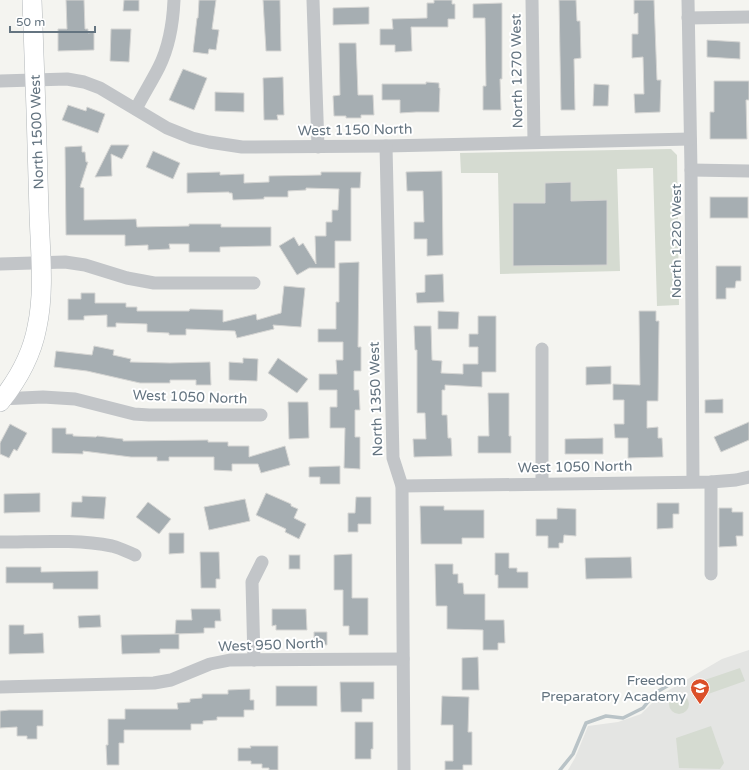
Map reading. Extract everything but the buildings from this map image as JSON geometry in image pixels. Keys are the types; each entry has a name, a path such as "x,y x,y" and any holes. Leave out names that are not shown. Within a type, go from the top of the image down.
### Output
{"street":[{"name":"North 1500 West","path":"1,400 22,369 35,335 40,310 36,80 32,0"},
{"path":"136,108 159,67 166,50 171,30 174,0"},
{"path":"313,0 318,147"},
{"name":"North 1270 West","path":"532,0 534,142"},
{"name":"North 1220 West","path":"688,0 691,170 693,482"},
{"path":"688,18 749,17"},
{"name":"West 1150 North","path":"0,81 67,79 84,82 100,88 168,128 192,138 242,147 386,146 690,140"},
{"name":"North 1350 West","path":"386,146 393,458 402,486 404,770"},
{"path":"691,170 749,171"},
{"path":"0,264 65,262 85,265 127,278 154,283 254,283"},
{"path":"542,349 542,483"},
{"name":"West 1050 North","path":"1,400 43,397 75,399 134,414 149,415 261,415"},
{"name":"West 1050 North","path":"402,486 711,482 736,480 749,477"},
{"path":"711,482 711,574"},
{"path":"0,542 51,542 113,546 135,555"},
{"path":"254,660 252,582 262,562"},
{"name":"West 950 North","path":"0,687 154,683 171,680 210,664 230,660 403,659"}],"shaded area":[{"path":"671,149 677,155 679,305 657,306 653,168 617,169 620,271 500,274 498,173 461,173 460,153"},
{"name":"Freedom Preparatory Academy","path":"749,650 749,770 568,770 575,758 588,726 618,722 641,714 659,696 686,680 722,659"},
{"path":"740,668 745,681 694,699 690,685"},
{"path":"679,694 686,697 689,704 686,711 679,714 672,711 669,704 672,697"},
{"path":"711,726 724,763 720,769 679,768 676,738"}],"waterway":[{"path":"560,770 573,754 586,723 606,716 623,718 643,708 655,693 669,685"}],"place":[{"name":"Freedom Preparatory Academy","path":"700,705"}]}
